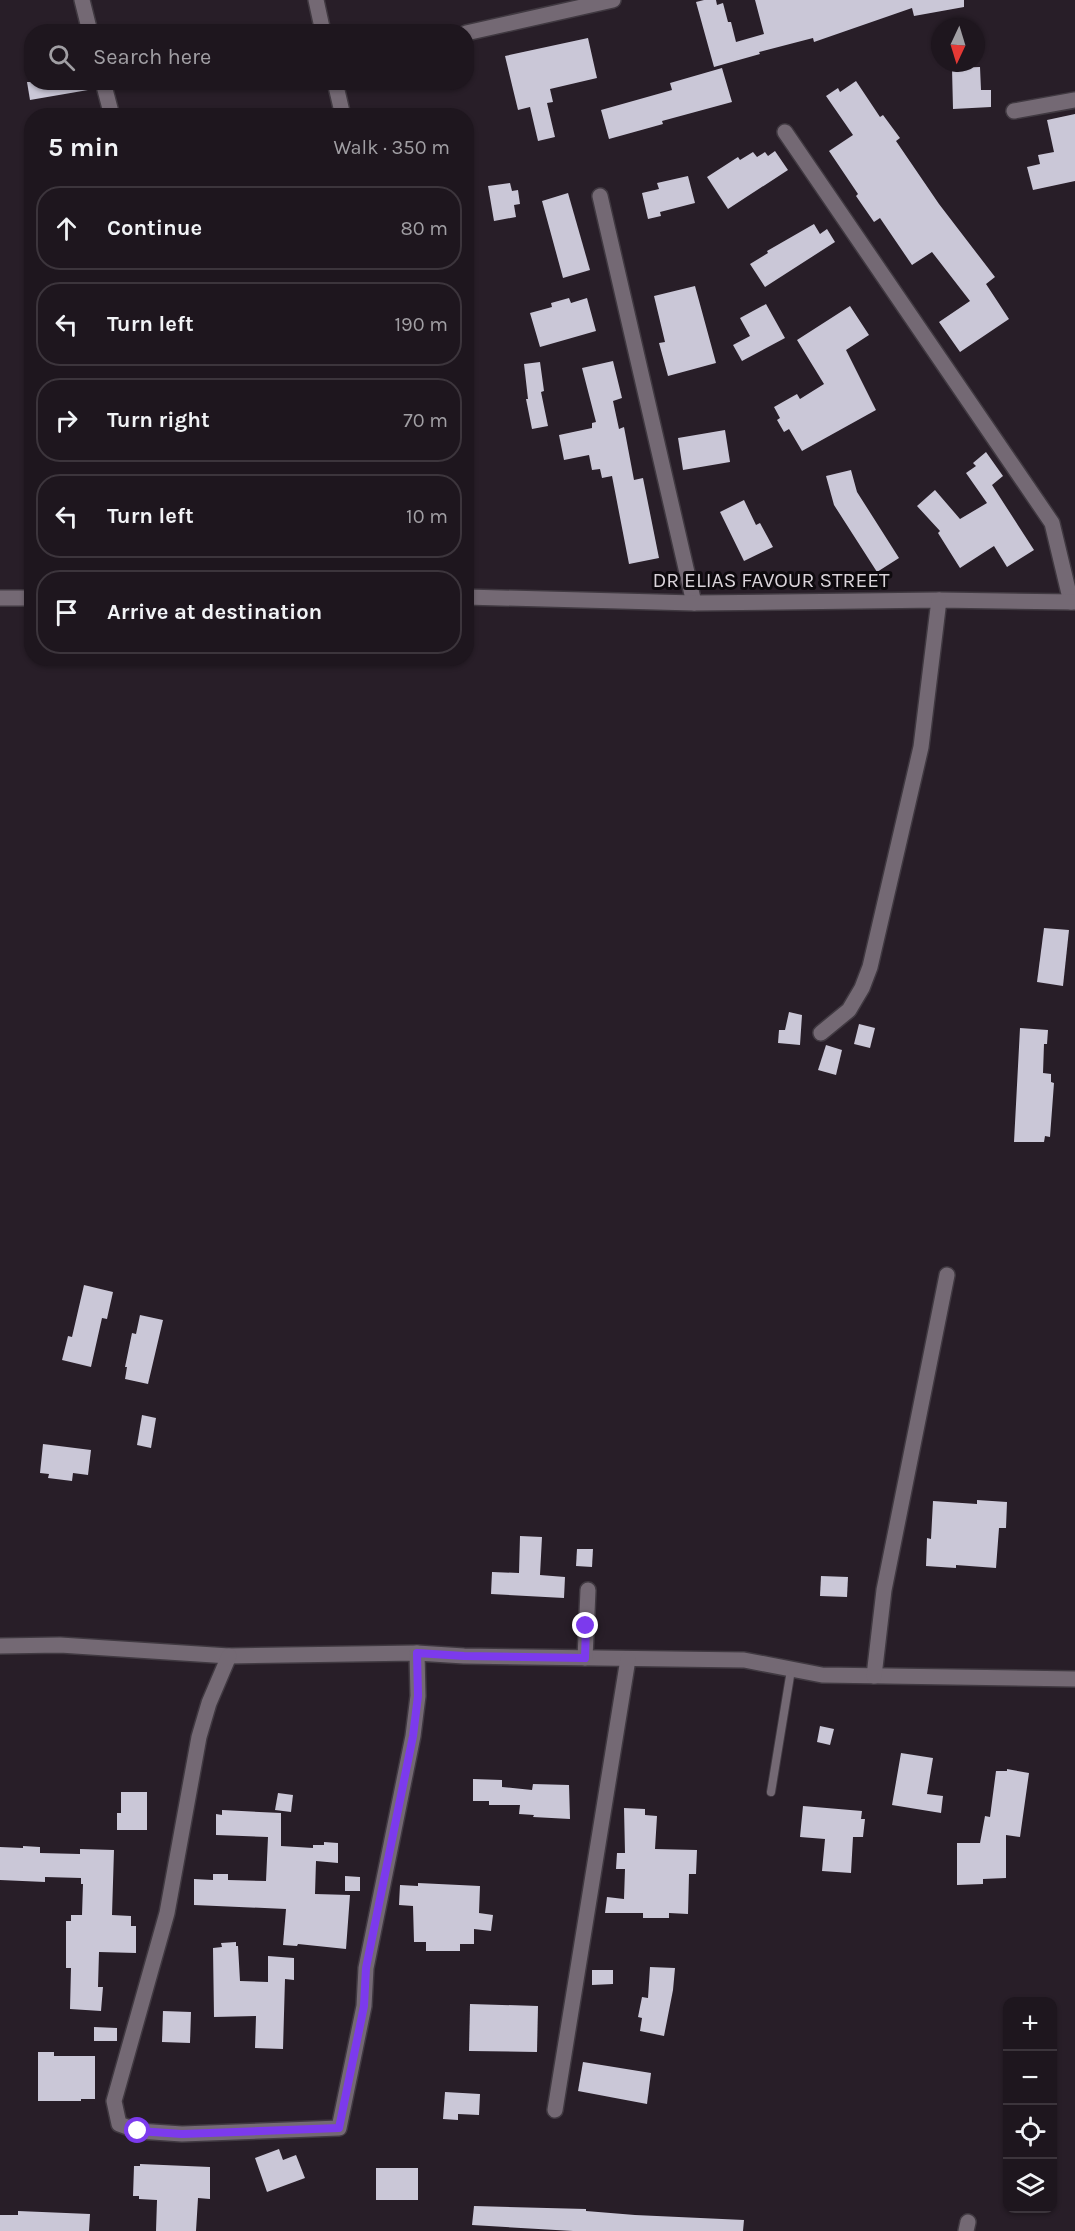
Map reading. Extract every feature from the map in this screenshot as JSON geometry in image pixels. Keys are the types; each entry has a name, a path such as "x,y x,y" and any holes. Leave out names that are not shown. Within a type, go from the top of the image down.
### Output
{"street":[{"path":"82,0 88,24"},
{"path":"316,0 321,24"},
{"path":"474,31 613,0"},
{"path":"106,90 110,108"},
{"path":"337,90 341,108"},
{"path":"1014,111 1075,100"},
{"path":"785,132 1052,523 1073,602"},
{"path":"600,196 694,603"},
{"name":"DR ELIAS FAVOUR STREET","path":"474,597 694,603 939,600 1073,602"},
{"path":"0,598 24,598"},
{"path":"821,1033 849,1010 862,988 870,967 921,747 939,600"},
{"path":"874,1676 884,1590 947,1275"},
{"path":"585,1658 588,1590"},
{"path":"0,1646 60,1645 229,1656 417,1653 464,1656 744,1660 822,1675 1075,1679"},
{"path":"229,1656 209,1703 199,1737 167,1913 114,2102 119,2124 138,2131 182,2134 339,2128 364,2006 366,1968 413,1736 418,1696 417,1653"},
{"path":"555,2110 628,1659"}],"lane":[{"path":"771,1792 791,1670"}],"building":[{"path":"716,0 717,5 723,3 736,42 764,34 755,0 964,0 964,7 914,16 912,8 814,42 813,38 714,67 696,2"},
{"path":"588,38 597,78 550,89 553,102 547,103 555,137 538,141 530,107 518,110 505,56"},
{"path":"722,68 732,102 662,121 663,124 609,139 601,110 672,90 670,83"},
{"path":"952,72 980,72 981,90 991,90 991,107 953,109"},
{"path":"856,81 880,117 883,115 900,138 896,141 939,204 995,277 986,284 1009,319 960,352 939,322 970,301 932,252 912,265 880,218 874,222 829,151 853,135 826,96 838,88 840,92"},
{"path":"28,90 88,90 30,100"},
{"path":"1075,114 1075,181 1033,190 1027,167 1040,164 1038,155 1054,152 1047,120"},
{"path":"775,151 788,170 728,209 707,177 738,157 740,160 753,152 757,157 765,152 768,156"},
{"path":"688,176 695,203 660,212 661,216 648,219 642,193 659,189 657,183"},
{"path":"510,183 512,191 518,190 520,204 514,205 516,217 494,221 488,186"},
{"path":"568,193 590,270 563,278 542,201"},
{"path":"814,224 820,234 827,229 835,242 765,287 750,264 768,253 767,251"},
{"path":"695,286 716,363 668,376 659,343 665,342 654,296"},
{"path":"569,298 571,303 587,298 596,331 540,347 530,313 552,307 551,303"},
{"path":"766,304 785,338 742,361 733,345 750,336 740,318"},
{"path":"850,306 869,335 846,350 876,410 802,451 789,429 784,432 777,420 780,418 774,407 797,394 800,399 824,384 797,340"},
{"path":"613,361 622,398 613,401 619,429 624,427 634,480 643,478 659,558 629,564 612,476 602,478 600,469 592,470 589,455 564,460 559,435 592,428 592,423 596,422 582,368"},
{"path":"540,362 544,391 541,392 548,426 532,429 526,399 528,399 524,364"},
{"path":"725,430 730,462 683,470 678,438"},
{"path":"986,452 1003,476 992,485 1034,550 1007,567 994,546 960,568 938,533 940,531 917,506 935,490 960,519 987,503 966,473 976,466 973,463"},
{"path":"851,470 857,492 899,558 877,572 834,505 826,476"},
{"path":"744,500 756,525 760,523 773,547 744,561 720,512"},
{"path":"1044,928 1069,930 1063,986 1037,982"},
{"path":"789,1012 802,1015 800,1045 778,1043 779,1030 785,1030"},
{"path":"859,1024 875,1028 870,1048 854,1044"},
{"path":"1020,1028 1048,1030 1047,1044 1044,1044 1043,1073 1051,1074 1051,1082 1054,1083 1050,1137 1045,1136 1044,1142 1014,1142"},
{"path":"826,1045 842,1050 836,1075 818,1070"},
{"path":"84,1285 113,1292 107,1319 102,1318 91,1367 62,1360 68,1336 72,1337"},
{"path":"140,1315 163,1320 148,1384 125,1379 127,1367 125,1367 132,1333 136,1334"},
{"path":"142,1415 156,1418 151,1448 137,1445"},
{"path":"43,1444 91,1450 88,1475 73,1473 72,1481 48,1478 49,1474 40,1473"},
{"path":"977,1500 1007,1502 1006,1528 999,1528 996,1568 956,1565 956,1568 926,1566 927,1538 931,1539 933,1501 977,1504"},
{"path":"520,1536 542,1537 540,1575 565,1577 564,1598 491,1594 492,1572 519,1573"},
{"path":"577,1549 593,1549 592,1567 576,1566"},
{"path":"821,1576 848,1577 847,1597 820,1596"},
{"path":"820,1726 834,1729 830,1745 817,1742"},
{"path":"901,1753 933,1758 927,1794 943,1796 941,1813 892,1805"},
{"path":"1007,1769 1029,1773 1020,1837 1006,1835 1006,1878 983,1879 983,1884 957,1885 957,1843 980,1843 985,1816 990,1817 996,1771 1007,1771"},
{"path":"473,1779 502,1780 502,1787 532,1790 533,1784 569,1785 570,1819 533,1817 534,1815 519,1814 520,1805 489,1805 489,1801 473,1801"},
{"path":"121,1792 147,1792 147,1830 117,1830 117,1813 121,1813"},
{"path":"278,1793 293,1795 291,1812 275,1810"},
{"path":"803,1806 862,1811 861,1819 865,1819 863,1837 853,1837 851,1873 822,1871 825,1839 800,1837"},
{"path":"624,1808 645,1809 645,1815 657,1816 655,1849 697,1850 696,1874 689,1874 688,1914 669,1913 669,1918 643,1918 643,1913 605,1913 607,1897 624,1899 625,1869 616,1869 617,1853 625,1853"},
{"path":"222,1810 281,1813 281,1846 313,1848 313,1845 324,1845 324,1842 338,1843 338,1863 316,1861 315,1894 350,1895 346,1949 298,1944 297,1946 283,1945 286,1909 194,1905 194,1879 213,1880 213,1874 228,1874 228,1880 266,1881 268,1837 216,1835 216,1814 222,1815"},
{"path":"23,1846 40,1847 40,1853 80,1854 80,1849 114,1850 112,1915 131,1916 131,1926 136,1926 136,1953 99,1952 98,1987 103,1987 101,2011 70,2009 71,1968 66,1968 66,1921 71,1921 71,1915 82,1915 83,1884 81,1884 81,1878 45,1877 45,1882 0,1880 0,1847 23,1848"},
{"path":"345,1876 360,1877 360,1891 345,1891"},
{"path":"418,1883 480,1886 479,1913 493,1915 491,1931 474,1929 474,1944 460,1944 460,1951 426,1951 426,1942 414,1942 413,1906 399,1905 400,1885 418,1886"},
{"path":"236,1942 240,1981 268,1982 268,1956 294,1958 294,1980 285,1979 283,2049 255,2048 256,2016 214,2017 213,1948 222,1947 221,1943"},
{"path":"650,1967 675,1968 664,2036 640,2031 642,2018 638,2017 642,1997 648,1998"},
{"path":"592,1970 613,1970 613,1984 592,1985"},
{"path":"470,2004 538,2006 537,2052 469,2051"},
{"path":"163,2011 191,2012 190,2043 162,2042"},
{"path":"94,2027 117,2028 117,2041 94,2041"},
{"path":"38,2052 54,2052 54,2056 95,2056 95,2099 38,2101"},
{"path":"583,2062 651,2073 647,2104 578,2091"},
{"path":"445,2092 480,2094 479,2115 458,2114 458,2120 443,2119"},
{"path":"279,2149 283,2160 296,2155 305,2178 267,2192 255,2158"},
{"path":"140,2164 210,2167 210,2199 198,2198 196,2231 156,2231 157,2200 139,2199 139,2196 133,2196 134,2166 140,2166"},
{"path":"376,2168 418,2168 418,2200 376,2200"},
{"path":"474,2206 586,2209 586,2211 635,2215 744,2220 743,2231 573,2231 472,2225"},
{"path":"18,2211 90,2214 89,2231 0,2231 0,2215 18,2215"}],"route":[{"path":"138,2131 182,2134 339,2128 364,2006 366,1968 413,1736 418,1696 417,1653 585,1658 586,1626"}]}
